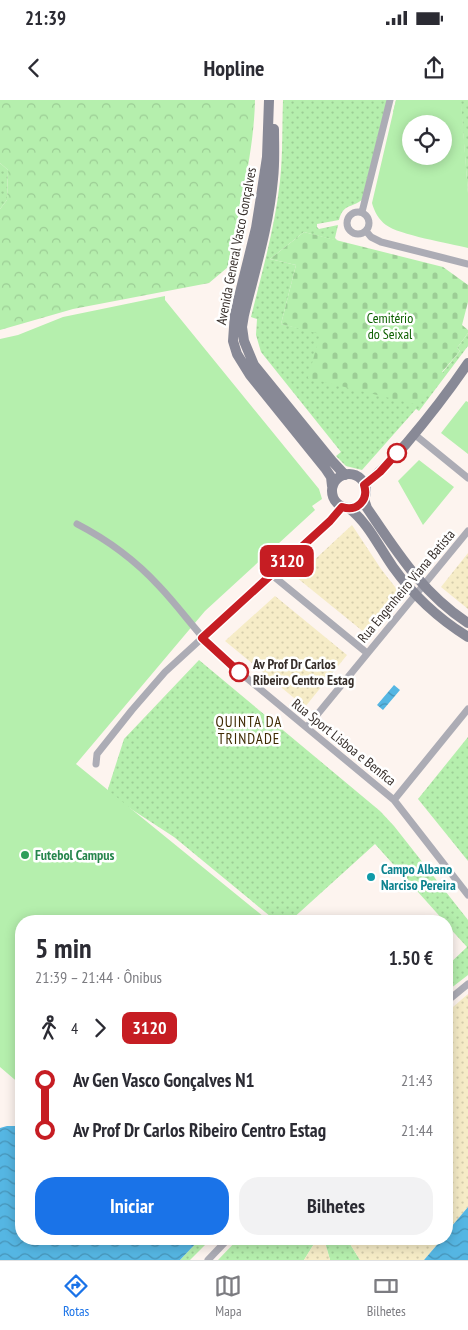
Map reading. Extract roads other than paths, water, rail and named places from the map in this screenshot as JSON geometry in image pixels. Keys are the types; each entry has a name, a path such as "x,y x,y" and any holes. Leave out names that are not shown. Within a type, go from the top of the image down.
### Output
{"main road":[{"name":"Avenida General Vasco Gonçalves","path":"269,100 267,157 256,228 234,313 233,341 242,365 325,468 331,477 332,486"},
{"name":"Avenida General Vasco Gonçalves","path":"274,100 275,153 273,180 266,229 244,315 242,327 244,341 254,365 345,475"},
{"path":"364,485 380,472 414,434 440,403 468,363"},
{"path":"346,508 358,506 366,494 364,485 357,476 345,475 337,478 332,486 333,499 346,508 359,516 394,569 416,594 436,613 468,637"},
{"path":"364,499 400,556 423,585 444,605 468,623"}],"street":[{"path":"362,212 390,100"},
{"path":"354,212 362,212 369,218 370,225 366,231 359,234 352,232 347,226 350,215 354,212"},
{"path":"366,231 371,237 381,242 468,264"},
{"path":"414,434 468,478"},
{"path":"96,764 97,754 165,672 346,508"},
{"name":"Rua Sport Lisboa e Benfica","path":"77,524 97,534 159,585 202,638 219,655 394,800 468,895"},
{"name":"Rua Engenheiro Viana Batista","path":"306,727 468,530"},
{"path":"272,575 367,653"},
{"path":"394,800 468,709"},
{"path":"453,996 468,984"},
{"path":"208,1260 222,1245"}],"water":[{"path":"394,685 400,690 383,710 377,705"},
{"path":"15,1126 15,1245 194,1245 180,1260 0,1260 0,1128"},
{"path":"468,1207 468,1260 424,1260 437,1245 453,1245 453,1225"}],"place":[{"name":"Av Prof Dr Carlos Ribeiro Centro Estag","path":"239,672"},
{"name":"Futebol Campus","path":"25,855"},
{"name":"Campo Albano Narciso Pereira","path":"371,877"}],"district":[{"name":"QUINTA DA TRINDADE","path":"249,730"}],"park label":[{"name":"Cemitério do Seixal","path":"390,326"}]}
